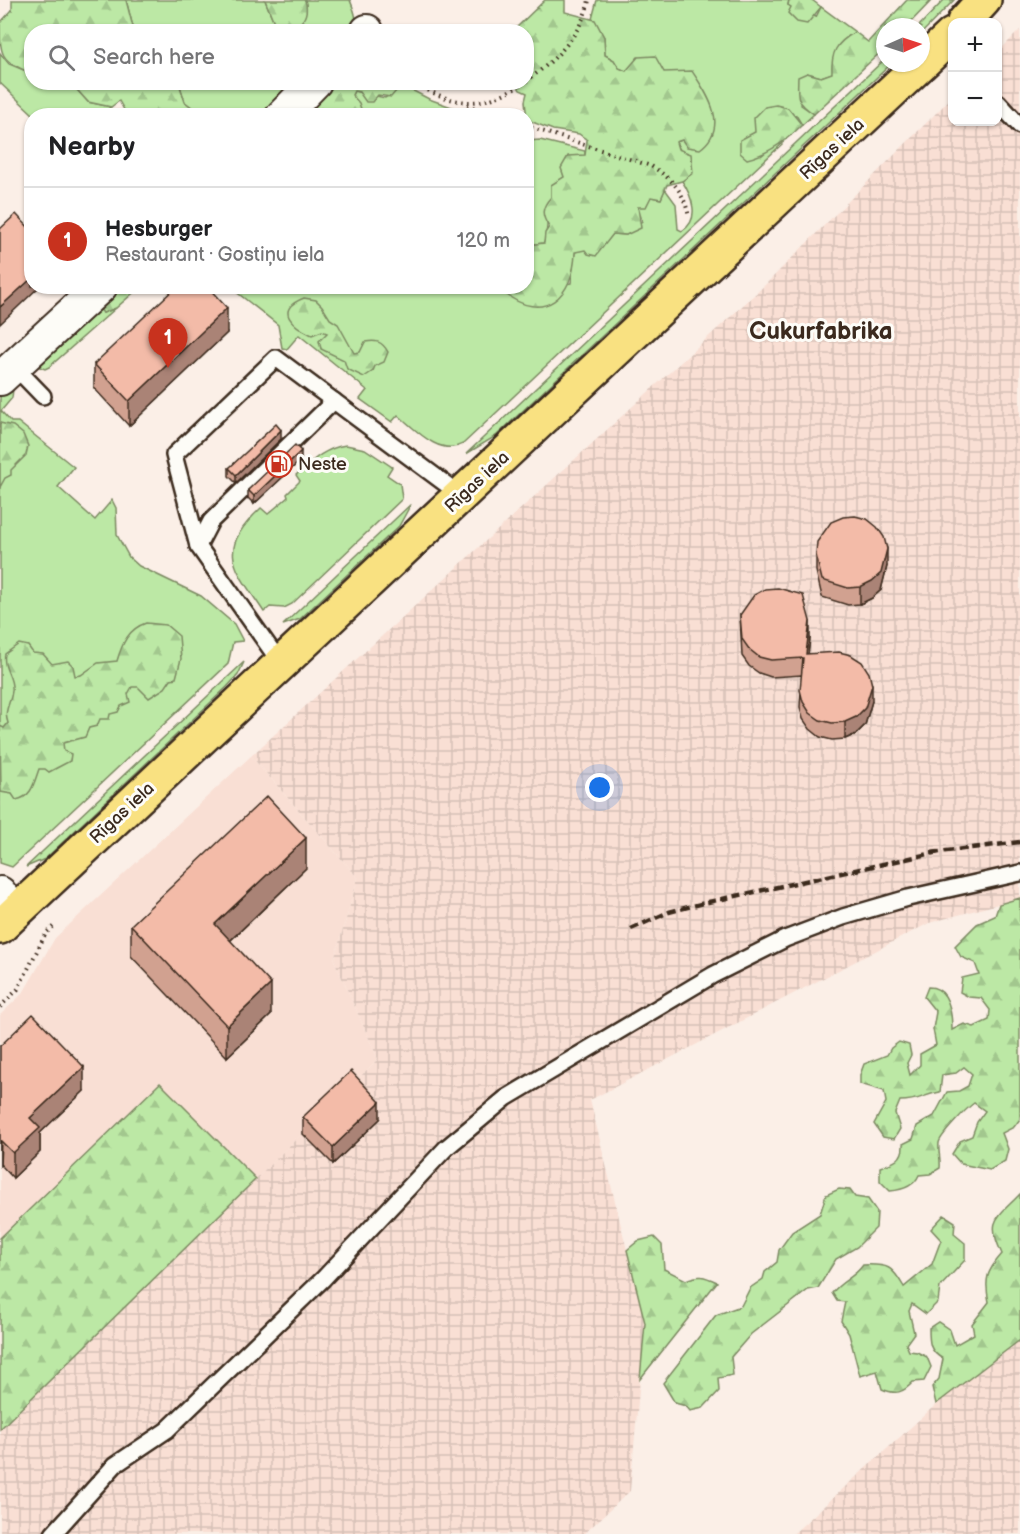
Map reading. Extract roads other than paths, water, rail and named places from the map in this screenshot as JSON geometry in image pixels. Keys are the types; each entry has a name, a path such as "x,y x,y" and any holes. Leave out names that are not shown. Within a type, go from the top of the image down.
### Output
{"highway":[{"name":"Rīgas iela","path":"970,18 984,0"},
{"name":"Rīgas iela","path":"5,911 282,665 948,44"}],"street":[{"path":"290,108 307,90"},
{"path":"7,372 92,294"}],"lane":[{"path":"1002,106 1020,126"},
{"path":"282,665 198,546 174,454 276,358 462,496"},
{"path":"7,372 44,396"},
{"path":"198,546 211,521 334,400"},
{"path":"53,1534 115,1465 167,1430 323,1279 446,1149 506,1098 713,975 784,939 843,917 908,898 1020,873"}],"railway":[{"path":"931,853 1020,842"},
{"path":"631,929 669,912 704,903 938,852"}],"place":[{"name":"Hesburger","path":"168,368"},
{"name":"Neste","path":"279,464"}],"district":[{"name":"Cukurfabrika","path":"821,331"}]}
